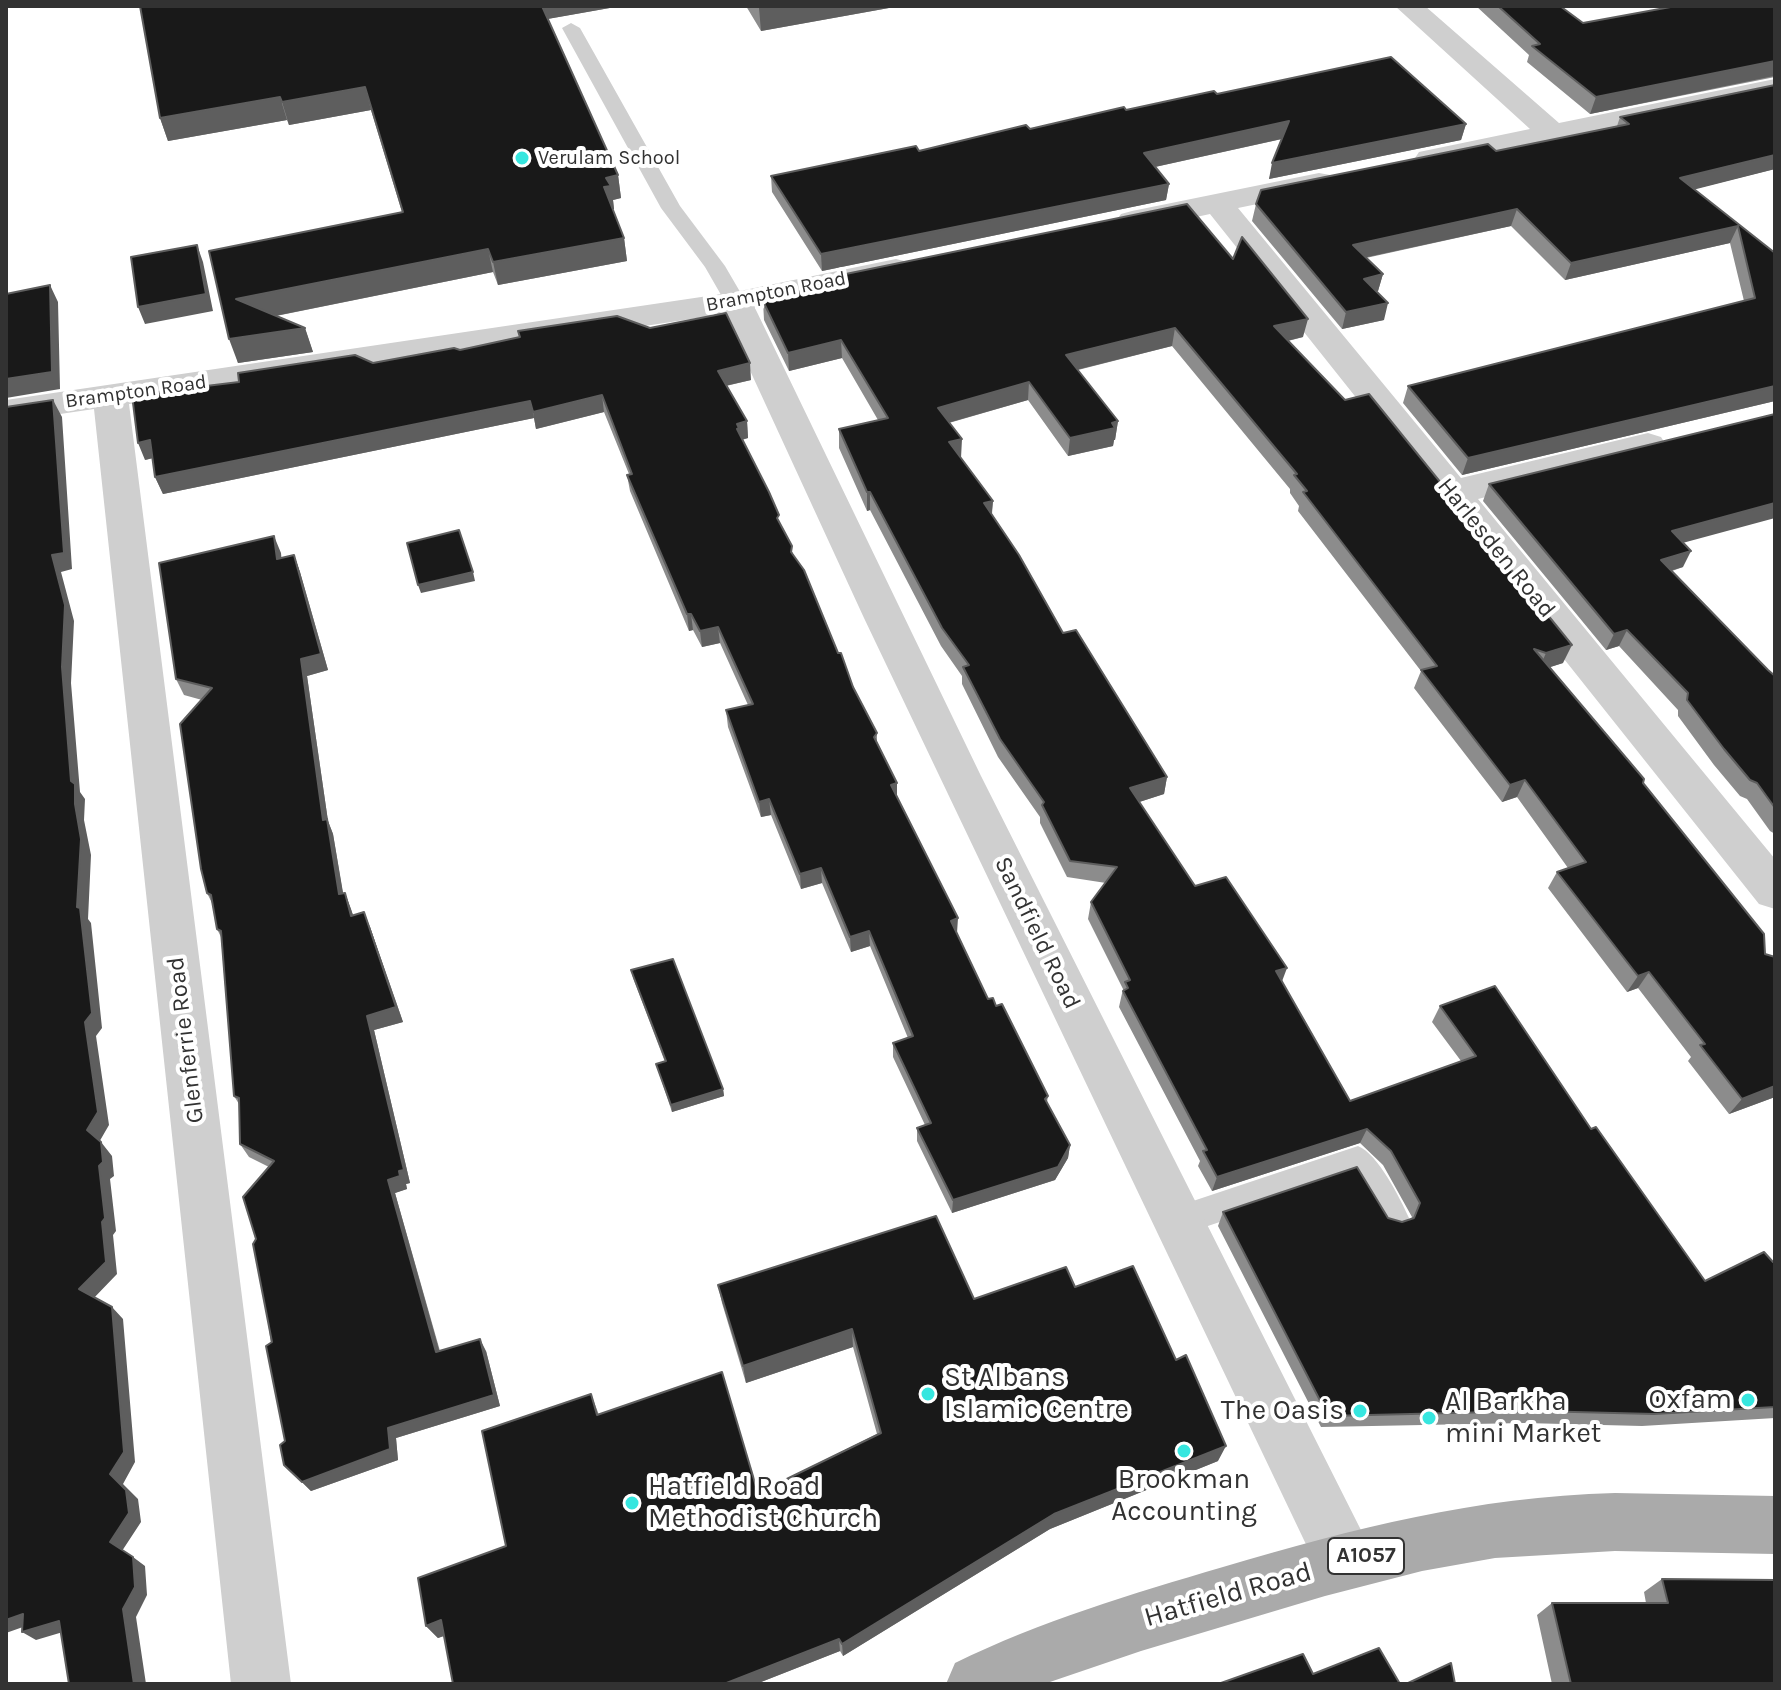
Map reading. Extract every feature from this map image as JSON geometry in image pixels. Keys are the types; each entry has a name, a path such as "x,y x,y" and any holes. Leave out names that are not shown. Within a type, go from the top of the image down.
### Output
{"main road":[{"name":"Hatfield Road","path":"976,1684 1093,1635 1345,1561 1457,1535 1535,1526 1641,1522 1775,1525"}],"street":[{"path":"1409,6 1551,132"},
{"path":"1399,164 1775,88"},
{"path":"1109,226 1354,174"},
{"name":"Harlesden Road","path":"1218,204 1775,891"},
{"name":"Brampton Road","path":"6,411 735,302 922,264"},
{"name":"Sandfield Road","path":"735,302 805,455 1033,926 1181,1220 1345,1561"},
{"name":"Glenferrie Road","path":"110,396 261,1684"},
{"path":"1452,493 1683,437"}],"lane":[{"path":"571,28 671,208 715,266 735,302"},
{"path":"1181,1220 1358,1161 1393,1218"}],"building":[{"path":"140,6 542,6 618,175 606,178 611,186 604,187 624,238 493,262 488,249 236,299 305,328 229,339 209,251 403,212 365,87 282,102 280,97 160,118"},
{"path":"1498,6 1560,6 1583,23 1676,6 1775,6 1775,61 1596,97 1532,46 1540,44"},
{"path":"1391,57 1466,124 1272,163 1289,121 1144,153 1169,184 821,254 771,176 916,146 919,151 1026,125 1030,129 1124,107 1126,110 1214,91 1217,94"},
{"path":"1775,85 1775,155 1680,178 1775,253 1775,386 1468,458 1408,386 1755,298 1738,226 1571,263 1517,209 1353,245 1383,274 1364,279 1388,303 1346,312 1256,204 1261,190 1488,144 1496,151 1629,124 1620,117"},
{"path":"1187,204 1233,259 1242,237 1308,319 1274,326 1345,400 1369,394 1572,645 1546,653 1534,649 1644,779 1643,783 1764,934 1765,954 1775,957 1775,1086 1742,1099 1700,1045 1705,1044 1649,972 1638,976 1557,872 1586,862 1525,780 1510,785 1421,670 1437,666 1303,492 1307,491 1294,475 1297,474 1175,328 1066,355 1118,421 1112,423 1115,428 1070,438 1029,382 938,408 962,439 949,442 993,501 984,503 1019,555 1063,633 1076,630 1167,777 1130,788 1195,886 1226,877 1287,968 1276,971 1350,1101 1476,1056 1440,1006 1495,986 1591,1129 1596,1127 1705,1281 1764,1252 1775,1262 1775,1407 1654,1414 1535,1411 1328,1416 1223,1212 1357,1167 1388,1218 1402,1222 1414,1218 1420,1203 1391,1151 1367,1129 1217,1177 1203,1151 1207,1150 1123,991 1128,988 1125,982 1130,980 1091,902 1117,867 1070,861 1042,805 1044,802 1000,739 963,667 969,665 942,628 870,492 867,492 839,429 888,418 841,340 788,353 763,301 839,281 836,276"},
{"path":"197,245 206,294 138,307 131,257"},
{"path":"50,285 52,372 6,379 6,294"},
{"path":"726,313 750,363 718,371 747,421 737,424 737,429 769,492 779,515 777,518 792,546 791,552 804,570 853,687 877,733 874,737 897,783 891,785 958,918 951,921 988,999 993,998 996,1006 1002,1004 1048,1096 1045,1099 1070,1145 1058,1167 953,1200 917,1128 931,1123 893,1043 913,1036 869,931 850,937 821,868 800,874 769,799 759,802 726,710 753,704 718,627 700,631 691,614 687,614 627,475 632,474 602,395 533,412 530,401 155,477 150,440 138,443 132,395 239,382 238,373 355,355 373,363 454,348 460,350 520,337 518,331 617,316 650,328"},
{"path":"53,400 64,553 52,555 65,605 62,667 71,781 75,784 81,839 77,907 80,908 92,1013 85,1022 98,1112 87,1130 101,1142 103,1162 99,1166 105,1218 102,1222 106,1262 79,1289 112,1307 124,1452 110,1474 126,1490 129,1513 110,1542 133,1557 135,1587 123,1609 134,1684 69,1684 59,1621 22,1632 23,1614 6,1620 6,407"},
{"path":"1775,414 1775,503 1672,531 1691,551 1661,560 1775,676 1775,808 1757,783 1750,780 1724,749 1687,700 1688,693 1627,630 1614,634 1489,484"},
{"path":"459,530 473,572 418,585 407,543"},
{"path":"274,536 277,559 294,555 321,654 301,659 323,820 327,819 339,894 345,893 351,916 364,912 396,1007 367,1016 404,1170 399,1171 400,1176 388,1180 436,1352 480,1339 494,1395 388,1428 390,1449 302,1482 284,1465 280,1445 285,1441 266,1346 272,1342 253,1244 256,1239 243,1197 274,1161 240,1144 239,1098 234,1096 221,931 217,929 211,895 207,893 201,869 180,724 212,688 176,679 159,563"},
{"path":"673,959 723,1089 671,1105 656,1064 666,1061 631,970"},
{"path":"936,1216 974,1299 1066,1267 1075,1287 1133,1266 1176,1360 1186,1355 1226,1446 1054,1514 842,1644 839,1639 724,1684 453,1684 441,1620 426,1626 418,1578 506,1546 482,1431 591,1394 597,1415 722,1372 758,1493 881,1433 852,1329 743,1366 718,1285"},
{"path":"1662,1579 1775,1580 1775,1684 1571,1684 1552,1603 1668,1603"},
{"path":"1379,1648 1400,1684 1221,1683 1303,1654 1313,1674"},
{"path":"1451,1663 1455,1684 1406,1684"}],"place":[{"name":"Verulam School","path":"522,158"},
{"name":"St Albans Islamic Centre","path":"928,1394"},
{"name":"Oxfam","path":"1748,1400"},
{"name":"The Oasis","path":"1360,1411"},
{"name":"Al Barkha mini Market","path":"1429,1418"},
{"name":"Brookman Accounting","path":"1184,1451"},
{"name":"Hatfield Road Methodist Church","path":"632,1503"}]}
